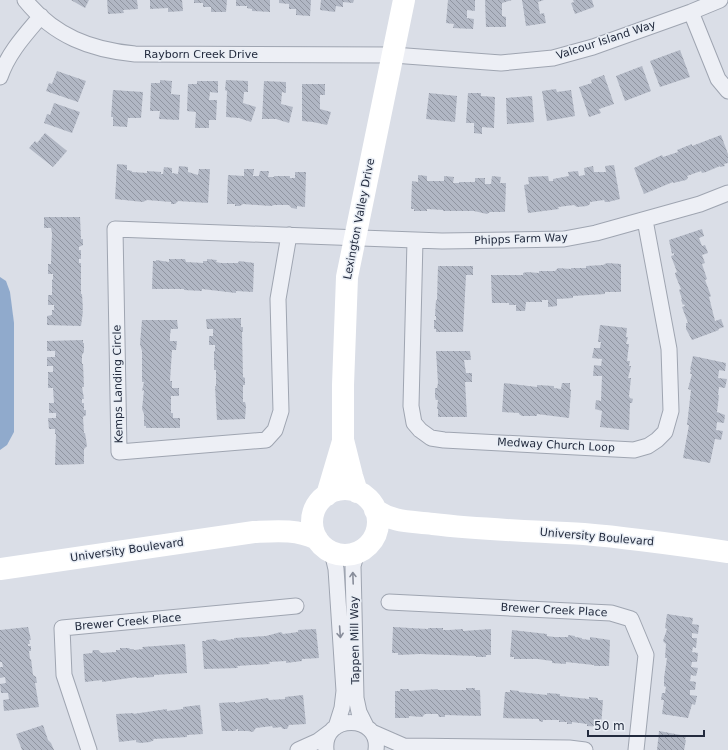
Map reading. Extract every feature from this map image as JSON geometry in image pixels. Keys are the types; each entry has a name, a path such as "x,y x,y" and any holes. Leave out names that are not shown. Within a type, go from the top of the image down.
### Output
{"street":[{"name":"Rayborn Creek Drive","path":"25,0 48,23 68,36 89,45 112,52 135,54 393,55"},
{"name":"Lexington Valley Drive","path":"358,492 352,476 344,440 343,385 347,276 404,0"},
{"name":"Valcour Island Way","path":"393,55 501,63 553,58 593,47 720,0"},
{"path":"691,12 718,79 728,91"},
{"path":"0,77 3,66 11,53 41,16"},
{"name":"Phipps Farm Way","path":"355,238 442,241 564,239 596,233 645,220 700,204 728,193"},
{"name":"Medway Church Loop","path":"415,240 411,406 414,423 420,430 431,438 444,440 634,450 648,446 665,432 671,411 669,349 645,220"},
{"name":"Kemps Landing Circle","path":"289,235 278,299 281,411 275,430 266,440 119,452 114,229 289,235 355,238"},
{"name":"Lexington Valley Drive","path":"322,500 344,440"},
{"path":"342,490 358,492 370,501 375,510 377,520 376,530 363,548 342,555 325,546 313,530 312,520 322,500 342,490"},
{"name":"University Boulevard","path":"254,532 293,519 322,500"},
{"name":"University Boulevard","path":"375,510 387,518 394,520 466,528 584,534 627,538 728,552"},
{"name":"University Boulevard","path":"363,548 395,534 466,528"},
{"name":"University Boulevard","path":"0,568 254,532 299,532 325,546"},
{"name":"Tappen Mill Way","path":"325,546 336,569 344,690 342,708 327,740 326,750"},
{"name":"Tappen Mill Way","path":"363,548 353,566 356,690 359,712 376,740 376,750"},
{"name":"Brewer Creek Place","path":"389,602 611,613 631,619 646,655 636,750"},
{"name":"Brewer Creek Place","path":"90,750 64,676 62,628 296,606"},
{"path":"298,750 318,741 343,723 351,721 359,723 399,748 569,748 585,750"}],"water":[{"path":"0,277 6,281 10,292 14,323 14,432 7,445 0,450"}],"building":[{"path":"71,0 89,0 85,8"},
{"path":"107,0 137,0 138,9 123,10 124,13 108,14"},
{"path":"150,0 182,0 183,11 168,12 168,8 150,9"},
{"path":"194,0 227,0 226,12 211,12 211,7 203,7 203,3 194,3"},
{"path":"236,0 270,0 270,12 252,11 252,9 247,8 247,6 236,6"},
{"path":"279,0 311,0 310,16 296,15 296,9 289,9 289,4 279,3"},
{"path":"321,0 354,0 353,3 343,2 343,7 336,6 335,12 320,10"},
{"path":"448,0 475,0 475,11 467,10 467,18 474,19 473,29 453,28 454,24 446,23"},
{"path":"485,0 512,0 502,3 502,16 506,17 506,27 486,27"},
{"path":"522,0 544,0 538,2 540,14 544,13 546,23 526,26"},
{"path":"573,0 592,0 594,7 575,14 571,3 574,2"},
{"path":"680,50 690,77 660,87 650,61"},
{"path":"642,66 651,91 625,101 616,76"},
{"path":"57,71 86,81 78,102 46,91 49,83 52,84"},
{"path":"604,75 614,104 599,109 601,113 589,117 579,87 592,83 591,80"},
{"path":"160,80 172,81 171,94 180,95 179,120 159,119 160,111 150,111 151,83 160,83"},
{"path":"226,80 248,81 248,92 244,92 243,103 256,107 251,122 239,118 226,117"},
{"path":"197,81 218,81 218,93 210,92 209,100 217,100 216,120 209,120 209,128 195,128 196,112 187,111 188,84 197,84"},
{"path":"264,81 286,82 286,93 282,92 281,104 293,107 289,123 276,119 262,119"},
{"path":"302,84 325,84 325,95 320,95 320,109 331,112 327,125 302,121"},
{"path":"556,89 557,92 571,90 575,116 547,121 542,91"},
{"path":"113,90 143,92 141,118 128,118 127,127 113,126 113,117 111,117"},
{"path":"429,93 457,96 455,122 426,119"},
{"path":"468,93 481,93 481,96 495,97 494,128 482,127 482,134 474,133 474,123 466,123"},
{"path":"532,96 534,122 507,124 506,98"},
{"path":"54,103 80,112 72,133 44,123 47,114 50,115"},
{"path":"45,133 67,151 53,167 29,148 35,141 37,143"},
{"path":"721,135 728,154 728,163 724,164 725,166 720,166 702,173 701,171 687,176 688,178 686,180 673,182 644,194 634,168 662,155 663,157 678,152 677,150 692,144 692,146"},
{"path":"117,164 127,165 127,170 132,172 147,173 147,171 161,172 161,174 163,174 164,167 172,168 172,173 178,174 179,166 188,167 188,172 198,175 199,169 210,169 208,203 178,201 175,204 171,204 171,202 147,200 143,202 115,199"},
{"path":"614,165 620,199 608,202 605,202 604,200 590,202 587,206 577,207 574,205 558,207 559,209 528,213 524,185 529,184 528,177 548,176 549,181 553,181 553,179 569,176 568,172 578,171 579,176 585,175 584,168 593,166 594,172 606,172 605,166"},
{"path":"244,169 254,169 253,176 259,176 260,171 269,171 268,177 290,176 290,178 295,178 295,172 306,172 305,207 297,206 297,209 292,208 289,205 271,206 243,204 240,206 235,206 235,204 227,204 228,175 244,176"},
{"path":"418,175 427,176 427,181 444,181 444,176 454,177 453,183 475,182 475,178 485,178 485,184 491,184 492,176 501,177 500,183 506,183 505,212 490,212 487,214 474,211 443,211 427,209 427,211 414,211 414,209 411,209 412,181 418,182"},
{"path":"44,217 80,217 81,239 83,239 83,245 79,247 79,250 81,250 81,259 79,259 79,263 81,263 81,294 83,310 81,311 83,311 81,326 47,325 47,316 52,315 52,310 54,310 54,305 48,305 48,295 52,295 52,279 53,280 53,274 48,274 48,264 51,264 52,233 51,228 44,228"},
{"path":"702,229 704,236 699,238 702,246 705,245 708,253 702,255 705,263 702,264 707,279 705,280 711,296 709,297 715,321 721,319 724,327 692,340 686,329 686,323 688,323 682,307 685,306 681,300 679,290 681,289 676,277 675,273 677,272 671,256 674,255 674,253 672,254 669,240"},
{"path":"169,259 185,259 186,262 203,263 203,261 207,261 207,259 217,260 216,262 221,263 238,263 239,261 254,263 253,292 236,291 236,293 202,289 202,291 184,289 152,289 153,261 169,262"},
{"path":"607,263 621,264 621,292 605,292 605,294 573,296 573,298 557,299 557,306 548,307 548,300 542,300 542,302 526,302 525,311 516,311 516,305 509,305 509,303 492,303 491,275 523,275 523,273 527,272 539,273 539,271 555,271 558,268 586,268 586,266 603,265"},
{"path":"438,266 473,266 473,275 466,275 463,332 436,332 436,329 434,329 434,320 436,320"},
{"path":"241,318 241,327 243,327 243,377 245,378 245,385 243,385 243,402 245,402 246,406 245,419 217,420 215,386 216,370 214,370 215,345 209,345 209,336 213,336 213,329 207,329 206,319"},
{"path":"142,320 177,320 178,329 171,329 170,335 170,341 177,341 176,350 172,350 170,381 172,381 172,388 179,388 179,396 171,396 171,413 173,413 173,418 180,418 180,428 146,428 146,426 144,426 144,414 142,409 144,390 142,391 144,382 142,382 142,351 140,344"},
{"path":"600,325 627,328 626,337 628,337 626,344 629,344 627,361 630,361 629,366 631,366 628,378 631,378 629,396 633,399 632,403 630,403 629,430 600,427 602,411 595,409 596,400 601,401 602,376 593,376 594,365 601,366 602,359 592,358 594,348 600,348 601,342 598,342"},
{"path":"83,340 84,352 82,355 82,364 84,387 82,387 84,399 82,399 82,403 84,403 84,410 86,410 86,415 83,417 87,446 84,449 84,464 55,465 56,434 55,429 49,429 48,418 56,418 56,413 49,413 49,403 54,403 53,388 48,388 48,372 53,372 53,366 47,366 47,357 55,357 55,351 47,351 47,341"},
{"path":"436,351 470,351 471,360 464,360 466,373 472,373 472,382 465,382 467,417 438,417 438,400 436,400 435,397 435,388 437,388 438,383"},
{"path":"693,356 726,363 725,371 719,370 718,378 727,379 725,388 719,387 718,395 717,412 725,415 724,423 717,422 716,430 723,431 721,440 715,439 710,463 683,458 689,425 687,425 691,390 688,389 692,374 690,374 690,370"},
{"path":"504,383 537,387 537,385 554,386 554,388 561,389 562,383 570,383 569,418 537,414 537,416 522,416 519,413 502,412"},
{"path":"667,614 693,618 692,624 699,625 698,634 692,633 692,638 697,638 696,648 693,647 692,652 698,653 697,662 692,662 691,667 698,668 696,676 691,675 690,681 696,682 695,690 690,690 690,695 697,696 695,705 692,704 688,718 662,714 664,700 661,700 662,693 665,693 666,687 664,686 664,678 667,658 665,658 666,644 663,641 667,629 665,628"},
{"path":"28,627 31,640 29,640 30,644 28,644 28,646 31,646 31,651 29,651 30,659 33,675 36,677 37,683 35,683 39,707 4,711 3,700 9,699 8,693 1,693 0,684 6,683 5,677 0,678 0,667 3,667 2,662 0,662 0,630"},
{"path":"393,627 428,629 443,628 443,630 463,629 463,631 491,629 491,655 486,655 486,657 476,657 420,654 398,655 398,653 392,653"},
{"path":"316,629 319,658 302,659 302,661 286,663 286,661 269,662 270,664 237,666 238,668 204,669 202,641 215,639 219,641 234,640 234,638 266,636 281,632 283,634 298,632 298,630"},
{"path":"512,630 547,634 547,636 554,637 568,637 568,635 590,640 590,637 610,640 609,666 594,666 566,662 566,664 552,663 552,661 538,659 514,659 514,657 510,657"},
{"path":"185,644 187,673 154,675 154,677 136,677 102,682 102,680 85,682 83,654 92,653 93,650 98,650 101,653 116,652 116,650 120,650 120,648 129,648 134,650 143,649 142,647"},
{"path":"466,688 475,688 475,690 480,690 481,716 445,715 445,717 439,717 438,714 425,714 422,717 409,716 409,718 395,718 395,691 400,691 400,689 409,689 409,691 437,689 466,690"},
{"path":"510,690 547,695 547,693 560,694 560,696 589,699 589,697 603,700 601,727 587,726 587,724 572,722 572,724 567,724 567,722 559,722 559,720 543,720 543,722 539,721 539,719 503,718 505,692 510,692"},
{"path":"303,695 306,724 289,725 287,729 283,729 281,727 273,728 272,726 256,728 253,732 238,731 238,729 235,730 236,731 222,731 219,703 235,703 268,698 269,700 285,699 285,697"},
{"path":"200,705 203,734 187,735 187,737 153,739 154,740 150,742 140,743 136,742 136,740 119,742 116,714 134,713 133,714 167,709 167,711"},
{"path":"43,725 48,740 54,750 22,750 16,734"},
{"path":"659,731 686,736 684,750 657,750"}]}
